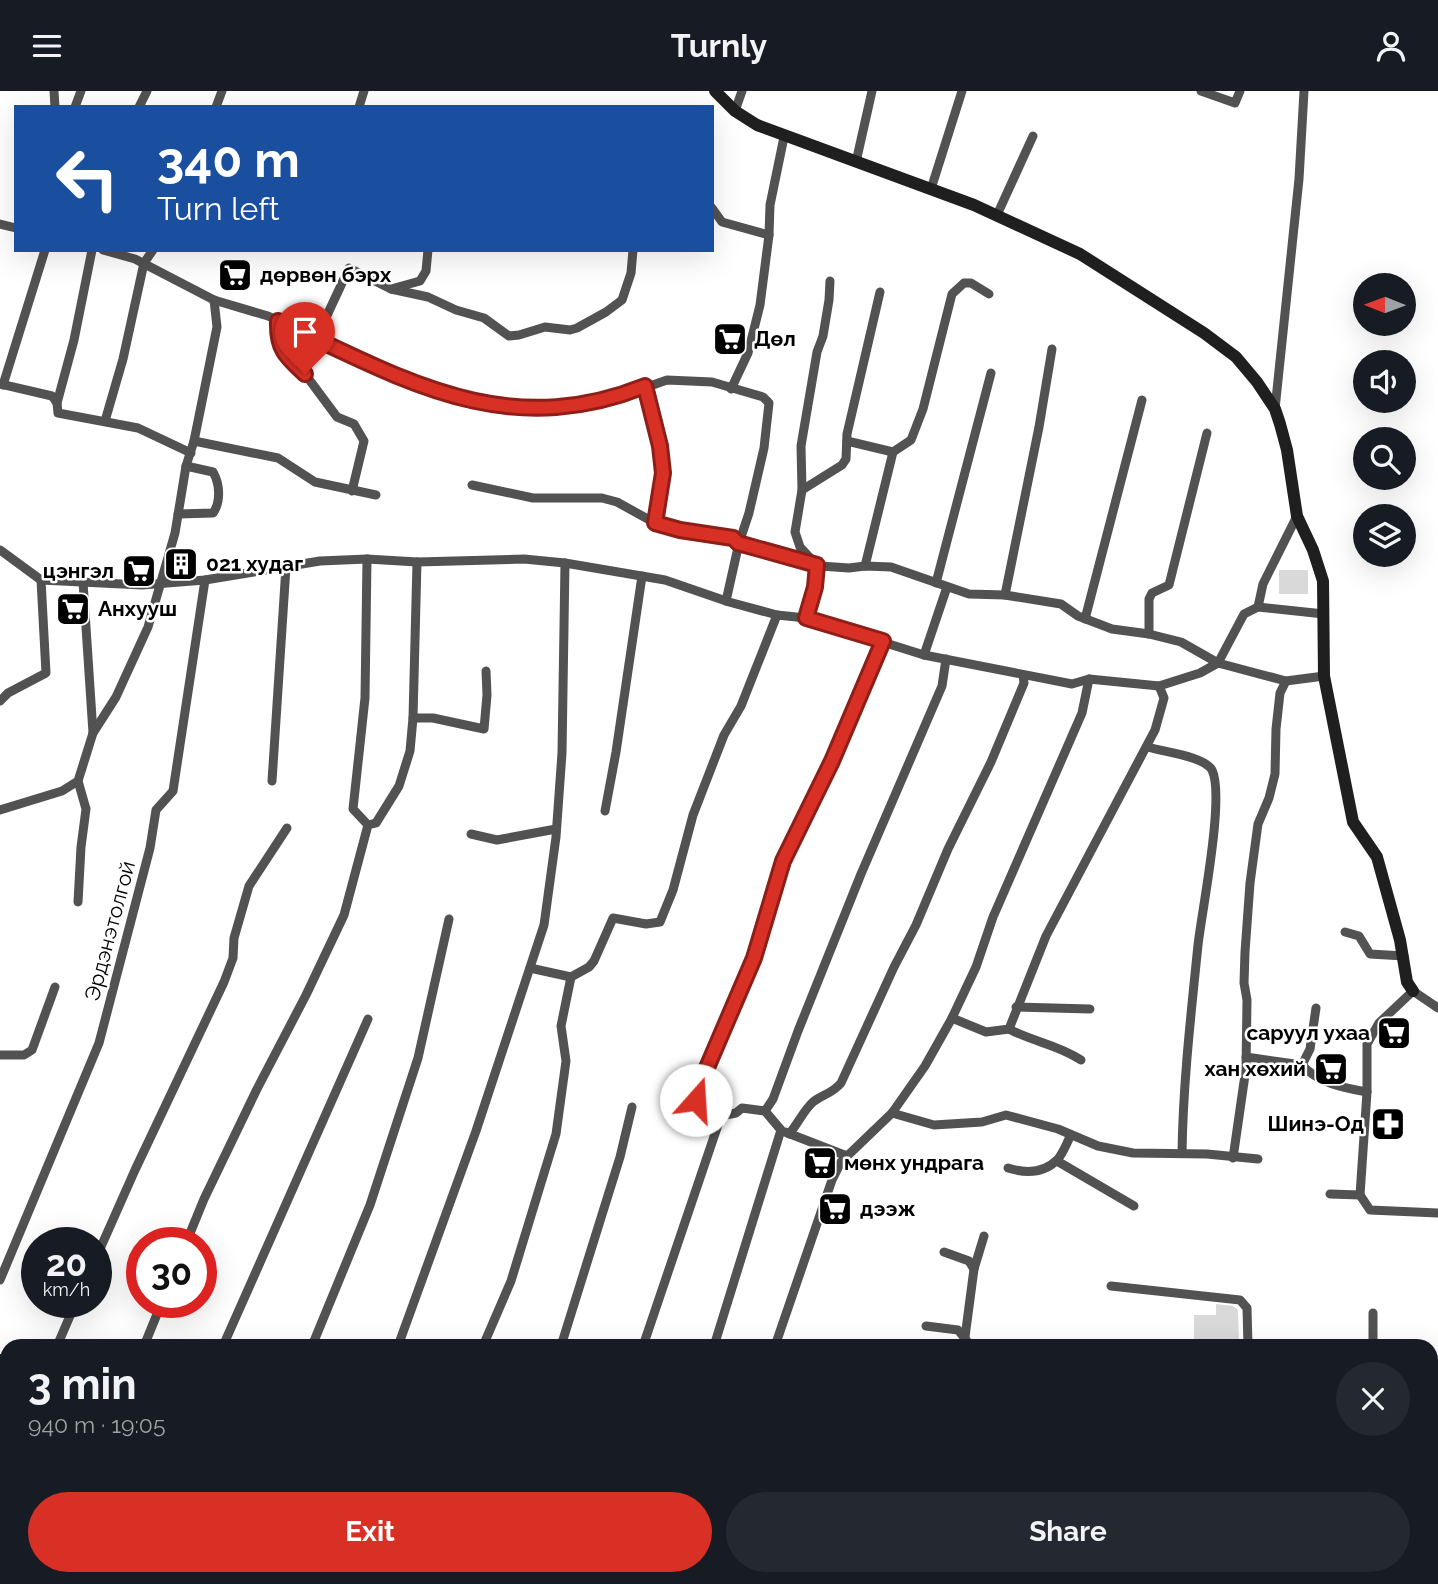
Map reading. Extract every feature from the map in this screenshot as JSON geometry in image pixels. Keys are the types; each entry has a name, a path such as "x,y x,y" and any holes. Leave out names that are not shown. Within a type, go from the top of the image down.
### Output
{"street":[{"path":"715,91 735,111 757,125 997,215 1080,254 1204,333 1228,350 1245,367 1275,409 1287,450 1297,516 1323,582 1324,676 1353,823 1377,857 1404,956 1407,982 1419,997 1438,1008"},
{"path":"735,111 742,91"},
{"path":"856,162 872,91"},
{"path":"931,189 962,91"},
{"path":"1202,91 1235,103 1240,91"},
{"path":"1275,409 1299,179 1304,91"},
{"path":"997,215 1032,136"},
{"path":"731,389 748,353 760,305 770,205 784,137"},
{"path":"714,211 722,222 769,235"},
{"path":"44,252 2,385 52,397 57,403"},
{"path":"92,252 74,340 57,403 58,413 138,428 191,453"},
{"path":"109,252 145,263 214,300 268,316 446,395 503,407 545,409 613,399 667,380 712,382 763,397 769,403 760,469 738,543 726,601"},
{"path":"105,421 145,263 152,252"},
{"path":"391,289 420,281 426,271 428,252"},
{"path":"316,339 349,268 391,289 428,297 456,310 484,318 509,336 545,327 570,330 606,312 622,300 631,273 632,252"},
{"path":"806,618 815,587 817,565 800,547 794,532 802,490 801,446 817,352 825,324 830,281"},
{"path":"847,441 892,451 911,440 923,409 952,295 964,283 971,283 989,294"},
{"path":"802,490 842,465 846,459 847,441 880,292"},
{"path":"78,902 86,809 78,781 93,733 116,697 148,627 175,533 186,466 194,441 217,327 214,300"},
{"path":"278,321 277,336 281,350 305,374 337,417 354,424 364,441 352,491"},
{"path":"1005,595 1052,349"},
{"path":"936,583 991,373"},
{"path":"645,386 660,446 663,473 655,523"},
{"path":"1085,619 1142,400"},
{"path":"1149,634 1149,599 1152,593 1169,585 1206,433"},
{"path":"194,441 278,458 315,482 376,495"},
{"path":"865,566 892,451"},
{"path":"178,514 213,513 219,490 213,472 186,466"},
{"path":"472,485 533,498 610,500 655,523 680,530 733,538 738,543 817,565 849,568 891,567 969,594 1005,595 1061,604 1085,619 1112,629 1181,642 1217,663 1286,681 1324,676"},
{"path":"1258,607 1263,584 1297,516"},
{"path":"0,550 41,580 142,585 205,580 320,561 524,559 565,563 665,580 726,601 777,615 806,618 924,655 1072,684 1089,679 1159,686 1200,673 1217,663 1244,614 1258,607 1324,614"},
{"path":"367,559 365,698 353,809 368,825"},
{"path":"368,825 376,823 399,786 410,751 414,718 417,562"},
{"path":"401,1339 476,1131 544,925 556,829 564,712 565,563"},
{"path":"272,781 286,567"},
{"path":"605,811 642,576"},
{"path":"0,701 8,693 46,673 41,580"},
{"name":"Эрдэнэтолгой","path":"0,1280 99,1043 150,848 156,810 173,791 205,580"},
{"path":"83,582 93,733"},
{"path":"924,655 947,587"},
{"path":"530,968 571,977 594,961 613,918 646,924 660,922 673,890 697,803 724,735 741,706 777,615"},
{"path":"847,1156 785,1132 765,1111 742,1108 736,1113 721,1116 701,1106 696,1100 697,1091 754,958 783,861 832,761 883,641"},
{"path":"765,1111 773,1099 797,1031 942,686 946,659"},
{"path":"414,718 433,718 484,729 486,671"},
{"path":"717,1339 785,1132 797,1126 803,1112 815,1101 836,1090 841,1083 1001,740 1024,683 1023,675"},
{"path":"777,1339 828,1187 838,1168 892,1113 925,1066 952,1018 1082,713 1089,679"},
{"path":"1233,1158 1246,1057 1247,1000 1244,983 1250,883 1258,824 1269,799 1275,774 1280,693 1286,681"},
{"path":"1009,1029 1046,936 1148,747 1162,710 1164,698 1159,686"},
{"path":"1148,747 1193,758 1206,764 1211,769 1216,785 1216,811 1184,1088 1182,1153"},
{"path":"0,810 62,792 78,781"},
{"path":"193,1227 228,1150 344,915 368,825"},
{"path":"110,1227 224,982 233,958 234,938 249,886 287,828"},
{"path":"471,834 496,840 556,829"},
{"path":"315,1339 370,1205 414,1071 449,919"},
{"path":"1345,932 1359,936 1370,954 1404,956"},
{"path":"485,1339 511,1280 556,1134 566,1061 562,1026 571,977"},
{"path":"0,1055 24,1055 32,1050 55,987"},
{"path":"1413,991 1379,1023 1367,1044 1367,1092 1360,1195 1370,1210 1438,1213"},
{"path":"1016,1007 1090,1009"},
{"path":"1302,1065 1310,1049 1316,1008"},
{"path":"952,1018 986,1032 1009,1029 1064,1049 1080,1060"},
{"path":"226,1339 368,1019"},
{"path":"1246,1057 1302,1065 1311,1075 1367,1092"},
{"path":"563,1339 620,1157 632,1107"},
{"path":"892,1113 934,1125 982,1122 1006,1115 1098,1146 1133,1153 1182,1153 1258,1159"},
{"path":"645,1339 721,1116"},
{"path":"1008,1168 1025,1173 1033,1172 1057,1161 1071,1135"},
{"path":"1057,1161 1134,1206"},
{"path":"1330,1194 1360,1195"},
{"path":"965,1337 974,1269 984,1236"},
{"path":"944,1252 969,1261 974,1269"},
{"path":"1111,1286 1240,1300 1247,1308 1248,1339"},
{"path":"1373,1313 1373,1339"},
{"path":"60,1339 69,1318"},
{"path":"147,1339 155,1318"},
{"path":"926,1326 958,1330 965,1337"}],"shaded area":[{"path":"1279,570 1308,570 1308,594 1279,594"},
{"path":"1216,1304 1233,1306 1238,1310 1239,1339 1194,1339 1194,1315 1216,1315"}],"place":[{"name":"дөрвөн бэрх","path":"235,275"},
{"name":"Дөл","path":"730,339"},
{"name":"021 худаг","path":"181,564"},
{"name":"цэнгэл","path":"139,571"},
{"name":"Анхууш","path":"73,609"},
{"name":"саруул ухаа","path":"1394,1033"},
{"name":"хан хөхий","path":"1331,1069"},
{"name":"Шинэ-Од","path":"1388,1124"},
{"name":"мөнх ундрага","path":"820,1163"},
{"name":"дээж","path":"835,1209"}],"route":[{"path":"305,374 281,350 277,336 278,321 446,395 503,407 545,409 613,399 645,386 660,446 663,473 655,523 680,530 733,538 738,543 817,565 818,575 806,618 883,641 832,761 783,861 754,958 697,1091 696,1100"}]}
